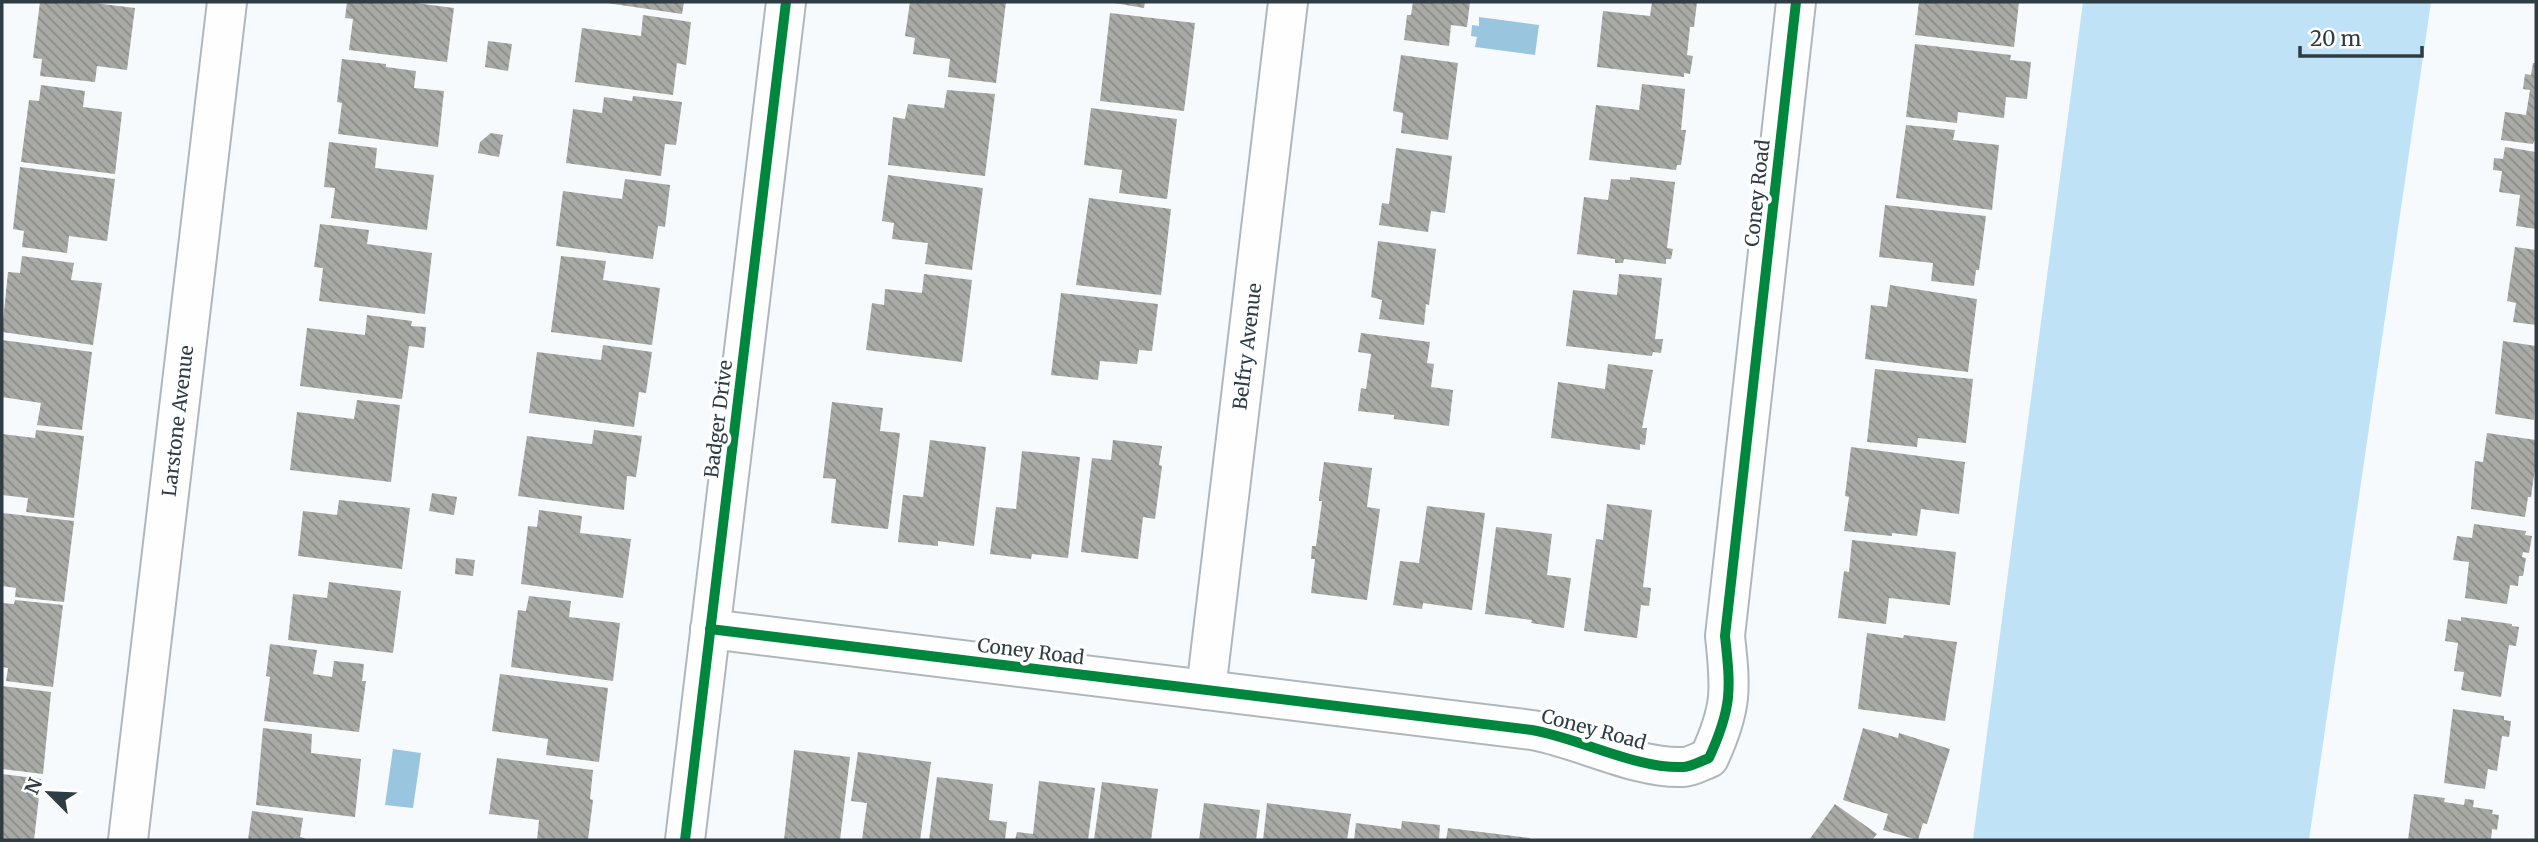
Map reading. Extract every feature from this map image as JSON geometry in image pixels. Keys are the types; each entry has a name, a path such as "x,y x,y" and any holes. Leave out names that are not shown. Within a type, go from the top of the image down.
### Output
{"street":[{"name":"Larstone Avenue","path":"128,840 227,2"},
{"name":"Badger Drive","path":"685,840 786,2"},
{"name":"Belfry Avenue","path":"1206,690 1288,2"},
{"name":"Coney Road","path":"710,629 1532,730 1557,734 1646,762 1685,767 1709,758 1722,730 1729,700 1725,636 1796,2"}],"shaded area":[{"path":"2083,2 2431,2 2309,840 1973,840"},
{"path":"1479,17 1539,25 1535,55 1475,47 1477,37 1471,36 1472,25 1479,26"},
{"path":"393,749 421,753 413,808 385,805"}],"building":[{"path":"40,2 86,2 135,8 127,70 97,66 95,82 40,76 42,59 33,58"},
{"path":"347,2 408,2 454,8 447,62 349,50 353,19 345,18"},
{"path":"600,2 684,2 682,14"},
{"path":"910,2 1006,2 996,83 948,77 950,59 913,54 915,38 905,36"},
{"path":"1108,2 1145,2 1144,8"},
{"path":"1413,2 1470,2 1467,27 1451,25 1449,46 1404,40 1407,15 1411,15"},
{"path":"1652,2 1697,2 1694,27 1690,27 1687,55 1693,56 1690,74 1684,73 1684,77 1597,67 1603,11 1650,16"},
{"path":"1919,2 2019,2 2014,47 1915,35"},
{"path":"1110,13 1195,23 1184,111 1100,101"},
{"path":"643,15 691,22 686,65 677,63 673,95 575,82 582,28 641,36"},
{"path":"488,41 512,44 508,71 485,67"},
{"path":"1915,44 2011,55 2010,60 2031,62 2027,99 2006,97 2004,118 1958,112 1957,123 1906,117"},
{"path":"1401,55 1458,63 1448,140 1401,133 1403,113 1393,111"},
{"path":"342,59 386,64 386,67 416,71 414,88 444,91 438,147 338,134 342,103 337,102"},
{"path":"2533,63 2536,63 2536,137 2533,144 2501,140 2505,112 2526,115 2530,90 2523,89 2525,74 2531,75"},
{"path":"1642,84 1685,89 1681,130 1686,130 1681,165 1677,165 1676,170 1589,160 1596,105 1639,110"},
{"path":"41,85 85,91 83,107 122,112 115,174 21,162 29,100 39,101"},
{"path":"947,90 995,94 985,176 888,165 893,117 905,119 908,104 944,108"},
{"path":"633,96 682,102 676,145 665,144 661,176 566,163 573,109 602,113 604,97 632,101"},
{"path":"1091,108 1177,119 1167,199 1119,193 1122,170 1084,165"},
{"path":"1906,125 1955,130 1953,140 1999,145 1992,210 1896,198"},
{"path":"491,133 503,135 499,157 478,153 480,142"},
{"path":"329,142 377,148 375,168 434,175 427,230 331,218 335,188 324,187"},
{"path":"2505,147 2536,152 2536,229 2516,226 2520,195 2499,192 2502,171 2493,170 2494,158 2503,159"},
{"path":"1396,148 1452,156 1445,213 1431,211 1428,232 1379,225 1382,203 1389,204"},
{"path":"20,167 115,179 107,241 69,236 67,253 22,247 24,231 13,229"},
{"path":"888,175 983,188 972,270 925,264 928,243 892,239 894,223 882,221"},
{"path":"1630,177 1675,182 1667,248 1673,249 1671,259 1666,259 1666,264 1624,259 1623,263 1615,263 1615,259 1577,254 1584,197 1608,200 1611,179 1630,180"},
{"path":"625,179 670,185 665,227 658,226 653,259 556,246 563,191 622,199"},
{"path":"1089,198 1171,209 1161,295 1076,285"},
{"path":"1885,205 1986,216 1979,270 1976,270 1974,286 1931,281 1933,263 1879,257"},
{"path":"320,224 369,230 367,244 432,253 425,314 319,301 323,268 314,267"},
{"path":"1378,241 1436,249 1424,325 1379,319 1382,300 1371,297"},
{"path":"2515,247 2536,250 2536,325 2513,322 2516,303 2507,301"},
{"path":"22,256 74,263 71,280 102,283 93,345 2,332 8,272 20,273"},
{"path":"561,256 606,261 603,280 660,288 652,345 551,332"},
{"path":"924,274 972,280 962,362 866,350 872,303 884,305 885,289 922,293"},
{"path":"1619,274 1662,278 1655,339 1663,339 1661,353 1653,352 1652,356 1566,346 1573,290 1617,295"},
{"path":"1890,285 1977,299 1968,372 1865,359 1871,305 1887,307"},
{"path":"1061,293 1158,304 1152,351 1139,350 1137,364 1100,361 1098,380 1051,375"},
{"path":"367,315 412,321 411,326 426,327 424,348 409,346 402,399 300,386 307,328 365,335"},
{"path":"1361,333 1430,342 1427,363 1434,364 1431,387 1453,390 1449,426 1358,411 1361,388 1366,389 1371,354 1358,352"},
{"path":"2,340 92,352 82,430 37,425 41,403 2,397"},
{"path":"2503,341 2536,346 2534,420 2495,414"},
{"path":"603,345 652,352 646,393 639,392 634,427 529,413 537,352 601,360"},
{"path":"1608,364 1653,370 1642,428 1647,428 1645,445 1640,444 1640,450 1551,438 1558,382 1605,389"},
{"path":"1875,369 1973,379 1966,443 1918,438 1917,447 1867,442"},
{"path":"357,400 400,405 391,482 290,470 297,412 354,419"},
{"path":"832,402 883,408 880,431 900,433 888,529 831,523 836,479 823,478"},
{"path":"36,430 84,436 74,518 26,512 28,498 2,495 2,434 35,438"},
{"path":"594,430 642,436 636,477 627,476 624,510 518,496 527,436 592,444"},
{"path":"2487,433 2536,440 2531,497 2528,497 2525,517 2471,509 2475,461 2483,462"},
{"path":"930,440 986,447 974,546 938,541 938,546 898,542 903,495 923,497"},
{"path":"1113,440 1162,446 1155,519 1143,517 1138,559 1081,552 1092,458 1111,460"},
{"path":"1851,447 1965,462 1959,514 1921,509 1917,536 1844,531 1849,497 1845,496"},
{"path":"1022,451 1080,457 1068,558 1032,554 1031,559 990,554 996,507 1016,509"},
{"path":"1324,462 1372,468 1367,507 1380,509 1367,600 1311,593 1315,559 1311,559 1312,546 1316,546"},
{"path":"432,493 457,497 454,515 429,511"},
{"path":"339,500 410,508 402,569 298,556 303,511 337,515"},
{"path":"1607,504 1652,510 1643,587 1651,588 1649,606 1641,605 1637,638 1584,631 1596,539 1603,540"},
{"path":"1427,506 1485,513 1472,610 1423,603 1422,609 1393,605 1400,561 1419,563"},
{"path":"539,510 582,516 580,533 631,539 623,598 521,584 528,526 537,527"},
{"path":"2,513 74,521 64,602 15,597 16,588 2,586"},
{"path":"2474,524 2526,531 2525,535 2532,536 2529,553 2523,552 2522,557 2526,558 2523,576 2519,576 2518,586 2510,585 2507,604 2465,598 2469,562 2453,560 2457,536 2472,538"},
{"path":"1496,527 1552,534 1547,575 1571,578 1564,628 1531,623 1532,620 1485,614"},
{"path":"1852,540 1956,552 1950,605 1889,598 1886,624 1838,618 1844,571 1849,572"},
{"path":"456,558 475,560 473,576 455,574"},
{"path":"329,582 401,591 393,653 288,640 293,594 327,598"},
{"path":"529,596 571,601 569,617 620,623 613,681 511,667 518,610 526,611"},
{"path":"15,600 63,605 53,687 6,681 8,668 2,667 2,603 14,604"},
{"path":"2461,617 2519,627 2516,646 2509,645 2501,697 2461,690 2464,672 2454,671 2458,643 2445,641 2448,619 2461,621"},
{"path":"1867,633 1957,642 1945,721 1858,709"},
{"path":"270,644 317,650 313,674 332,677 334,661 364,664 362,681 366,681 359,732 264,721 270,677 266,676"},
{"path":"500,674 608,688 599,762 546,755 548,739 492,731"},
{"path":"2,686 51,692 43,774 2,769"},
{"path":"2453,709 2504,716 2504,720 2511,721 2509,737 2502,736 2497,771 2488,769 2485,789 2444,783"},
{"path":"263,728 312,734 311,753 361,759 355,817 256,805"},
{"path":"1863,728 1898,738 1899,733 1950,749 1927,824 1923,823 1918,840 1883,830 1888,814 1843,800"},
{"path":"794,750 850,757 840,840 784,840"},
{"path":"858,752 931,762 920,840 862,840 867,803 851,801"},
{"path":"497,758 593,770 590,799 593,800 588,840 537,840 539,820 489,814"},
{"path":"2,774 41,779 34,840 2,840"},
{"path":"937,777 993,784 989,820 1007,822 1005,840 929,840"},
{"path":"1039,781 1095,788 1088,840 1015,840 1017,832 1033,834"},
{"path":"1102,782 1158,789 1151,840 1094,840"},
{"path":"2414,794 2445,798 2444,802 2464,805 2465,799 2474,800 2473,807 2493,810 2492,814 2499,815 2497,830 2492,829 2491,840 2408,840"},
{"path":"1204,803 1260,810 1256,840 1199,840"},
{"path":"1267,803 1351,814 1347,840 1263,840"},
{"path":"1835,804 1877,834 1872,840 1809,840"},
{"path":"252,811 303,818 300,837 310,840 248,840"},
{"path":"1402,821 1440,825 1439,840 1354,840 1356,823 1401,829"},
{"path":"1448,828 1530,838 1446,840"}],"cycle path":[{"path":"685,840 786,2"},
{"path":"710,629 1532,730 1627,758 1665,766 1686,767 1709,758 1717,741 1728,698 1725,636 1796,2"}]}
